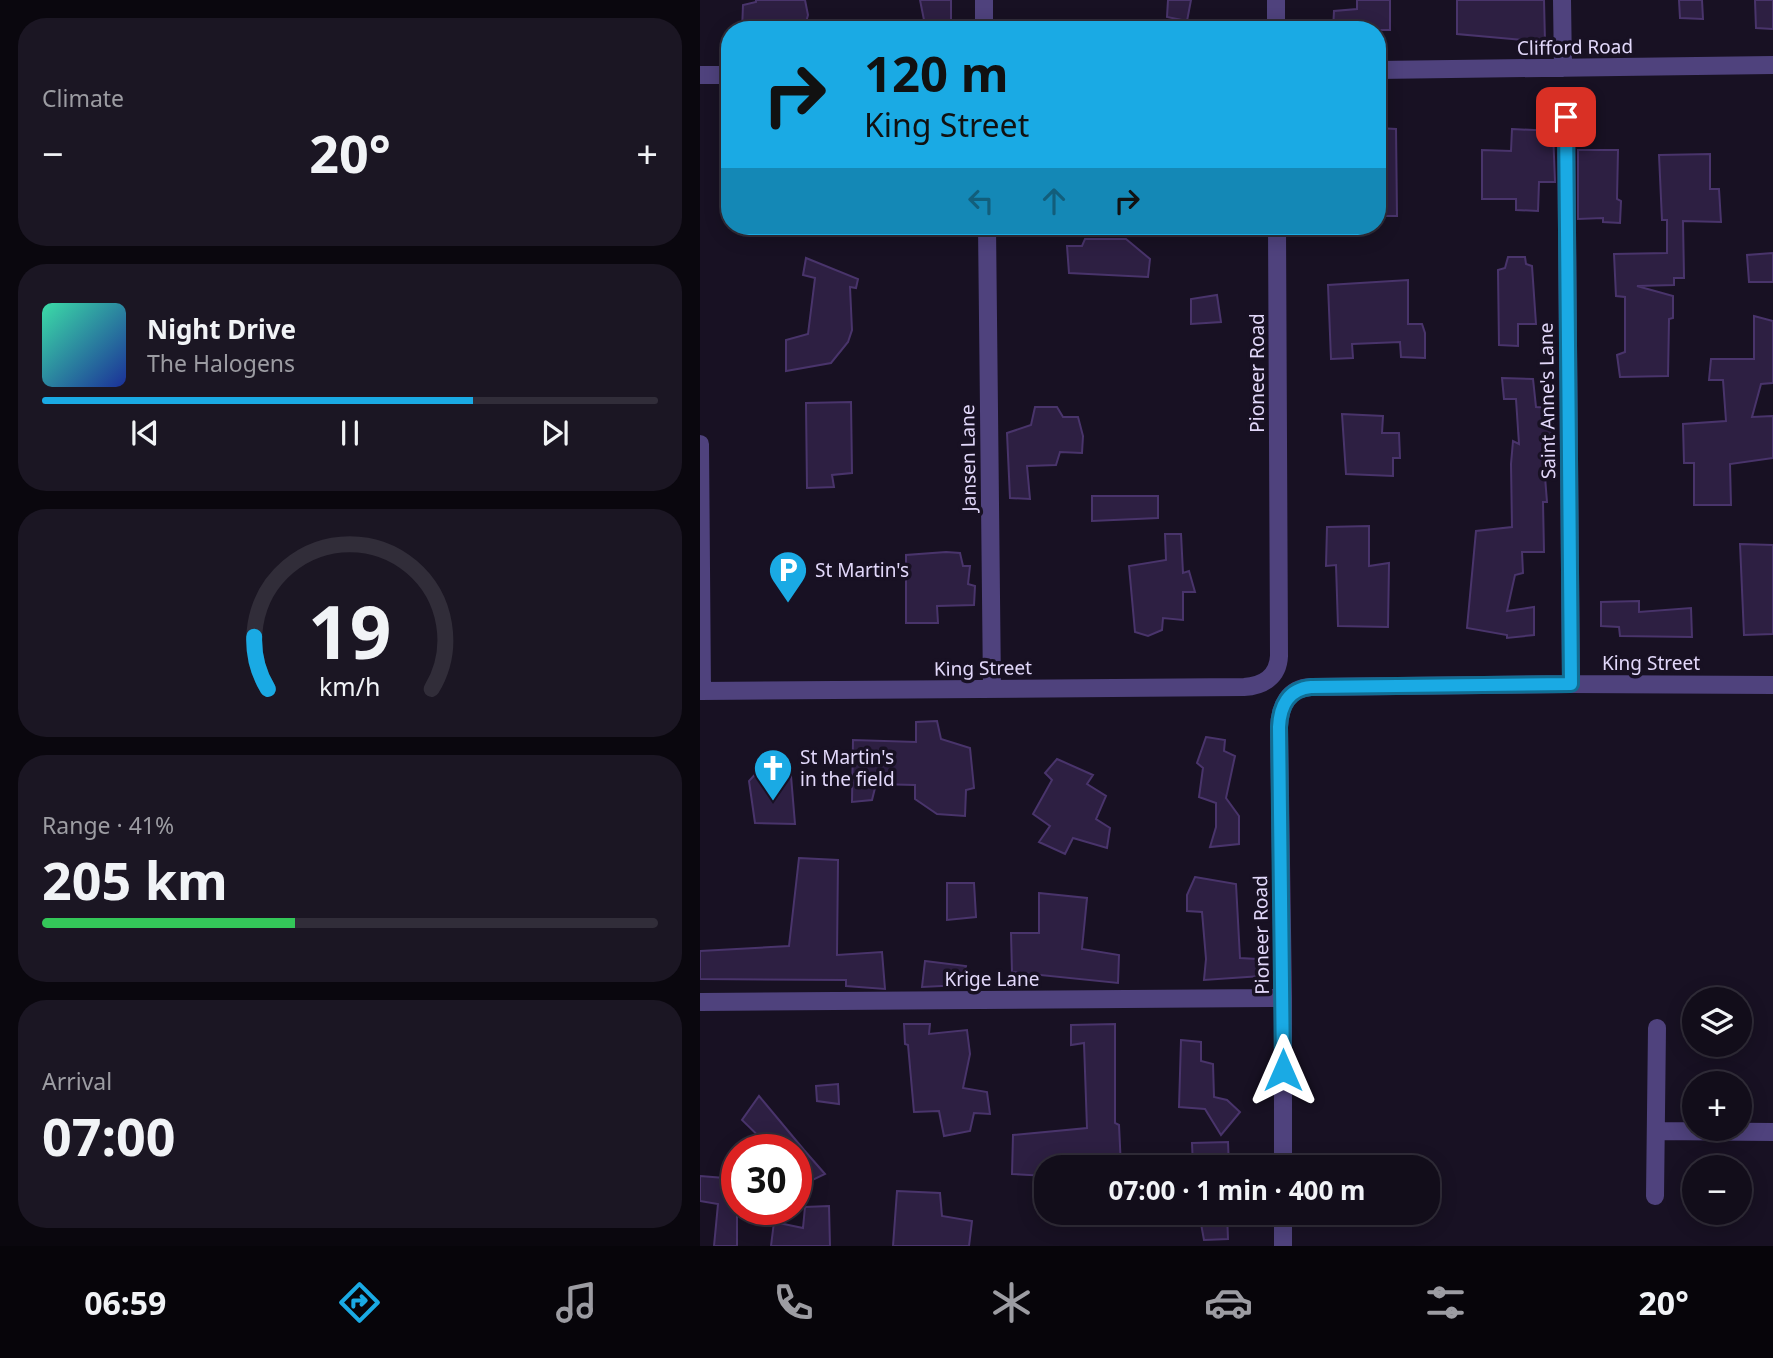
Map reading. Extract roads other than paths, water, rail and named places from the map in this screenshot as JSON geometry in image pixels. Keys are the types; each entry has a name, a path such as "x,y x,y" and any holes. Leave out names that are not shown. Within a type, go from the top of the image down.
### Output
{"street":[{"path":"984,0 984,21"},
{"path":"1276,0 1276,21"},
{"path":"1562,0 1563,68"},
{"name":"Clifford Road","path":"1386,70 1773,65"},
{"path":"700,75 721,75"},
{"name":"Saint Anne's Lane","path":"1566,117 1571,684"},
{"name":"Jansen Lane","path":"986,235 992,689"},
{"name":"Pioneer Road","path":"1265,682 1277,669 1279,656 1277,235"},
{"path":"700,444 701,691"},
{"name":"King Street","path":"701,691 1244,687 1265,682"},
{"name":"King Street","path":"1283,703 1294,692 1311,687 1773,685"},
{"name":"Pioneer Road","path":"1283,703 1279,727 1283,1155"},
{"name":"Krige Lane","path":"700,1002 1283,998"},
{"path":"1655,1196 1657,1028"},
{"path":"1656,1131 1773,1132"},
{"path":"1283,1225 1283,1246"}],"place":[{"name":"St Martin's","path":"788,604"},
{"name":"St Martin's in the field","path":"773,802"}]}
